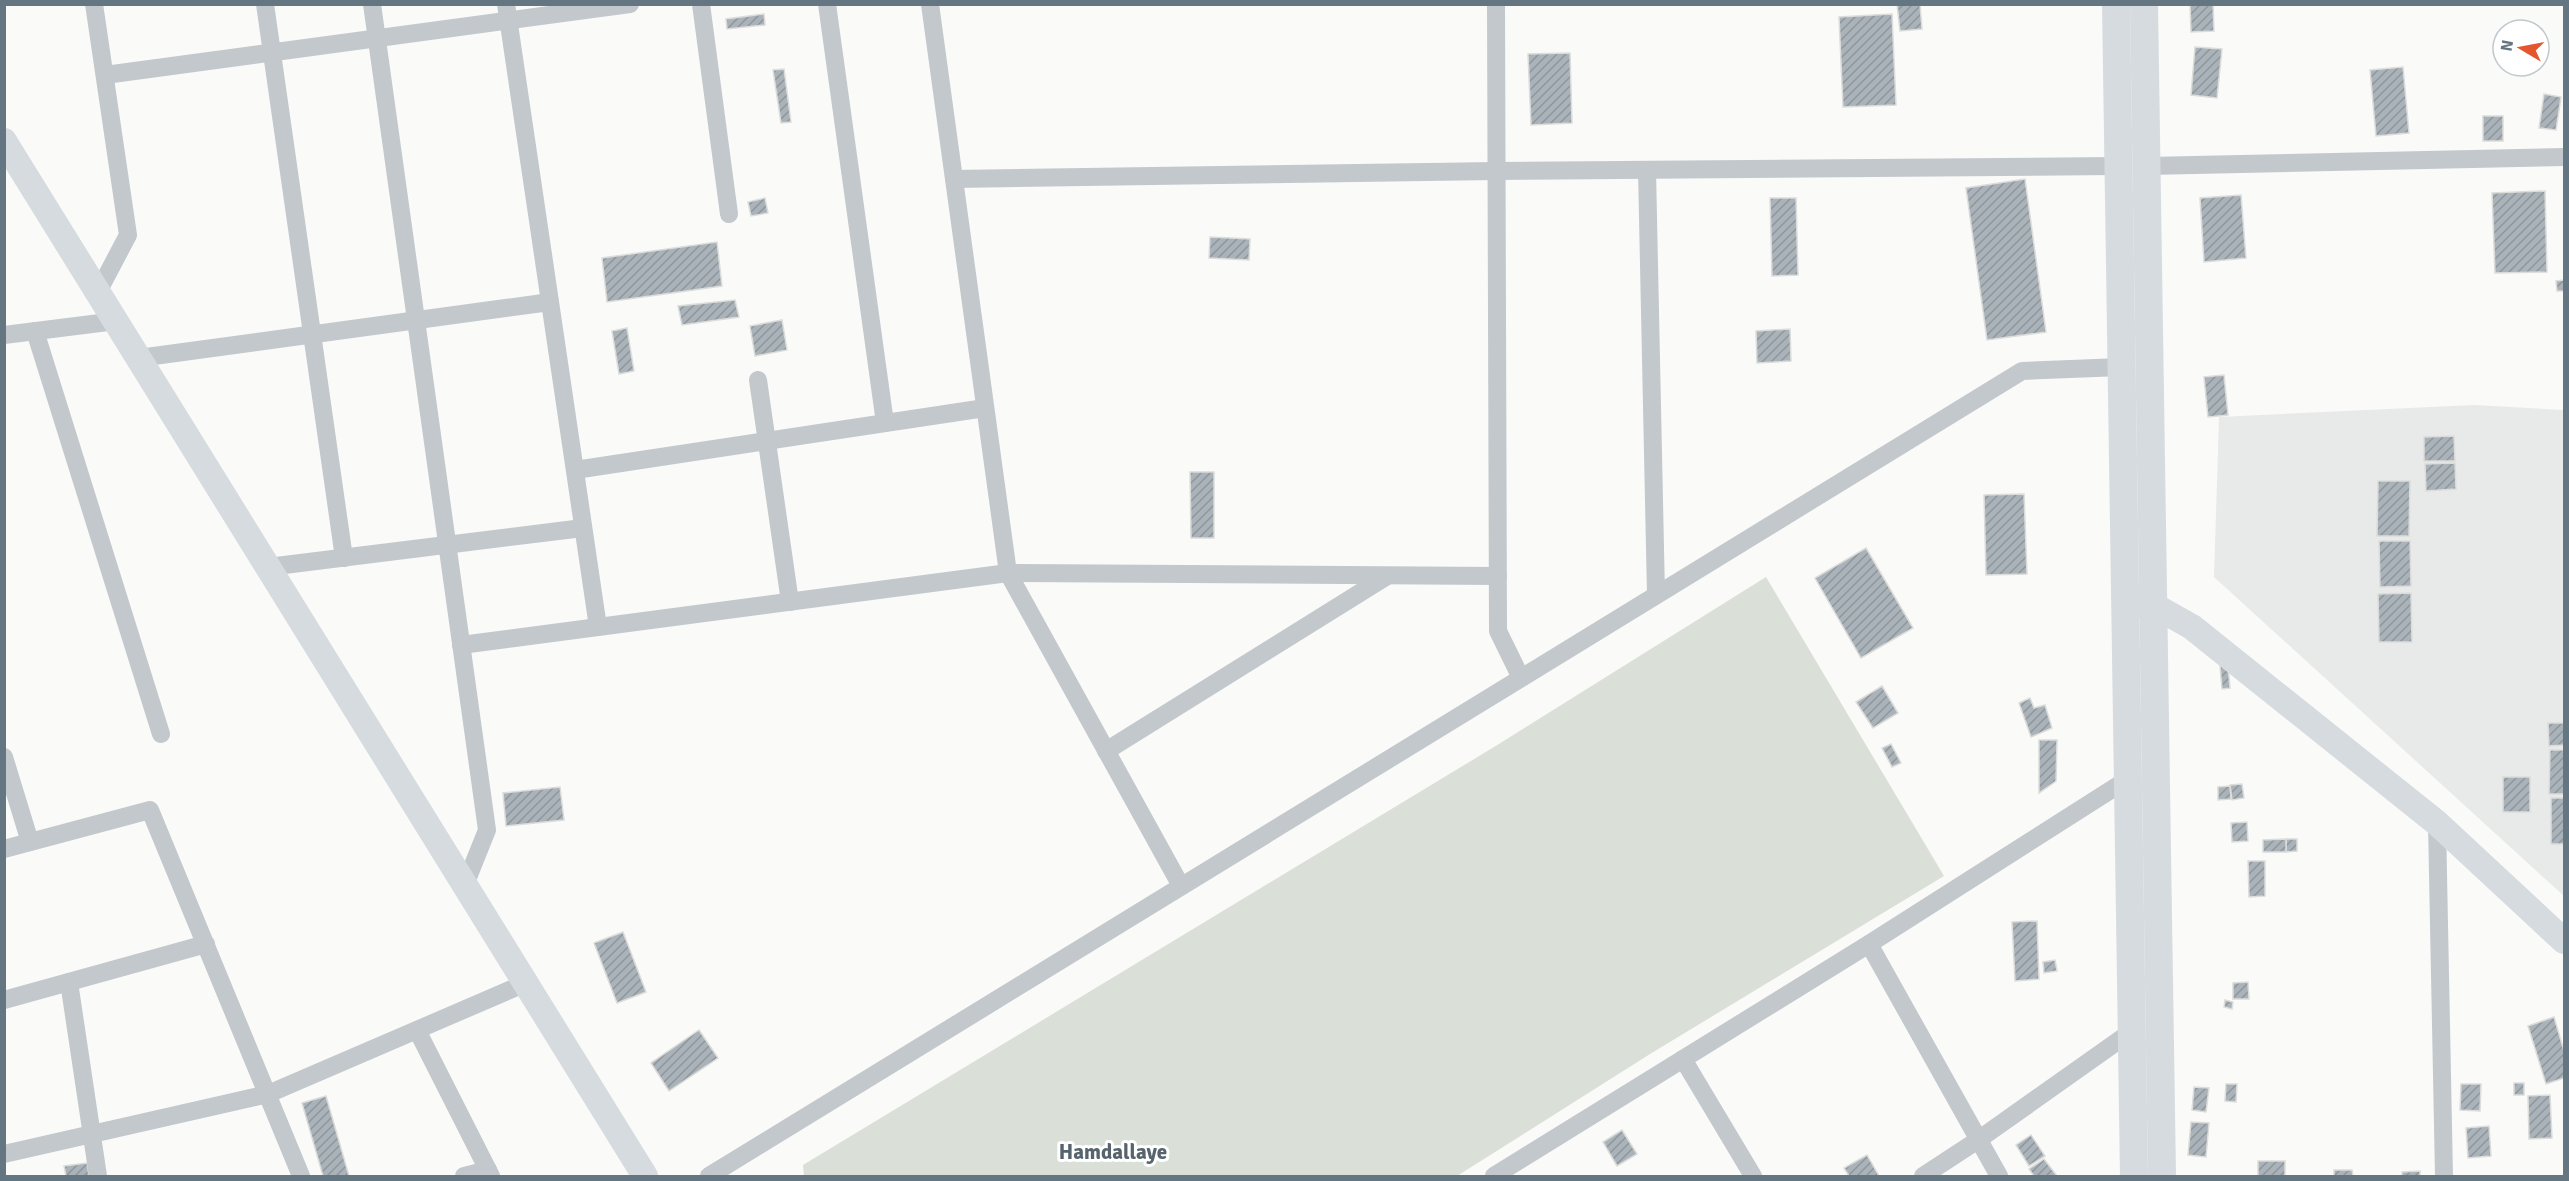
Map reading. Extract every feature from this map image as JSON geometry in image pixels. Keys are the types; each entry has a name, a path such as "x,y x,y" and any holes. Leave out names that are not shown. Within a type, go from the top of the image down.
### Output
{"main road":[{"path":"2116,4 2134,1176"},
{"path":"2144,4 2162,1176"},
{"path":"4,141 645,1176"},
{"path":"2125,604 2153,605 2192,627 2437,823 2565,941"}],"street":[{"path":"94,4 128,235 98,292"},
{"path":"265,4 344,558"},
{"path":"372,4 487,830 465,885"},
{"path":"105,75 376,39 507,13 630,4"},
{"path":"701,4 729,214"},
{"path":"826,4 885,423"},
{"path":"930,4 1008,573 1181,886"},
{"path":"1496,4 1498,631 1521,678"},
{"path":"507,13 598,627"},
{"path":"2147,166 2565,157"},
{"path":"954,179 1496,171 2118,166"},
{"path":"1647,170 1656,595"},
{"path":"139,358 550,302"},
{"path":"4,335 116,321"},
{"path":"35,331 161,734"},
{"path":"709,1176 2022,371 2121,367"},
{"path":"758,380 790,602"},
{"path":"575,470 985,408"},
{"path":"268,567 584,528"},
{"path":"461,645 1008,573 1498,576"},
{"path":"1106,751 1388,575"},
{"path":"4,757 30,842"},
{"path":"1494,1176 1869,944 2128,779"},
{"path":"4,849 150,810 301,1176"},
{"path":"2437,823 2444,1176"},
{"path":"4,1000 206,944"},
{"path":"1869,944 1999,1176"},
{"path":"69,982 98,1176"},
{"path":"4,1154 268,1094 526,983"},
{"path":"417,1030 489,1173 464,1176"},
{"path":"1923,1176 2132,1031"},
{"path":"1683,1059 1753,1176"}],"shaded area":[{"path":"2474,405 2564,410 2564,896 2214,577 2219,417"},
{"path":"1766,577 1944,876 1650,1054 1457,1176 804,1176 803,1165 1499,744"}],"building":[{"path":"1897,4 1920,4 1922,29 1900,31"},
{"path":"2190,4 2213,4 2214,31 2191,32"},
{"path":"764,14 765,25 727,29 726,19"},
{"path":"1892,14 1896,105 1843,107 1839,17"},
{"path":"2195,47 2222,49 2217,98 2191,95"},
{"path":"1570,53 1572,123 1531,125 1528,54"},
{"path":"2403,67 2409,133 2376,136 2370,70"},
{"path":"784,69 791,122 781,123 773,70"},
{"path":"2544,94 2561,97 2556,130 2539,128"},
{"path":"2483,116 2503,116 2503,141 2483,141"},
{"path":"2025,179 2046,332 1987,340 1966,188"},
{"path":"2545,191 2547,272 2495,273 2492,193"},
{"path":"2241,195 2246,258 2204,262 2200,198"},
{"path":"765,198 768,213 751,216 748,202"},
{"path":"1770,198 1796,198 1798,275 1772,276"},
{"path":"1210,237 1250,239 1249,260 1209,258"},
{"path":"717,242 722,286 607,302 602,258"},
{"path":"2564,280 2564,291 2557,291 2556,281"},
{"path":"735,300 739,317 682,325 678,306"},
{"path":"782,320 787,350 755,356 750,326"},
{"path":"627,328 634,371 619,374 612,331"},
{"path":"1790,329 1791,361 1757,363 1756,331"},
{"path":"2224,375 2228,415 2208,417 2204,377"},
{"path":"2454,436 2455,461 2424,461 2424,437"},
{"path":"2455,463 2456,489 2426,491 2425,464"},
{"path":"1190,472 1214,472 1214,538 1191,538"},
{"path":"2378,481 2410,481 2409,536 2377,536"},
{"path":"2024,494 2027,574 1986,575 1984,495"},
{"path":"2379,541 2410,541 2411,586 2380,587"},
{"path":"1866,548 1913,628 1861,658 1815,578"},
{"path":"2411,593 2412,642 2379,642 2378,594"},
{"path":"2220,666 2228,666 2230,688 2222,689"},
{"path":"1882,686 1898,713 1873,728 1856,702"},
{"path":"2030,698 2034,708 2045,705 2052,728 2031,737 2019,703"},
{"path":"2548,723 2564,723 2564,745 2549,746"},
{"path":"2039,740 2057,740 2056,781 2039,793"},
{"path":"1891,744 1901,763 1892,767 1882,748"},
{"path":"2550,750 2564,750 2564,794 2549,794"},
{"path":"2503,777 2530,777 2530,812 2503,812"},
{"path":"2242,784 2244,798 2232,800 2230,785"},
{"path":"2230,786 2231,799 2218,800 2218,787"},
{"path":"560,787 564,820 506,826 503,793"},
{"path":"2551,798 2564,798 2564,844 2551,844"},
{"path":"2247,822 2248,841 2232,842 2231,823"},
{"path":"2286,839 2297,839 2297,851 2286,852"},
{"path":"2286,839 2286,852 2263,852 2263,840"},
{"path":"2248,861 2265,861 2265,896 2249,897"},
{"path":"2037,921 2039,979 2015,981 2012,922"},
{"path":"623,932 646,992 617,1003 594,943"},
{"path":"2055,960 2057,971 2044,973 2043,962"},
{"path":"2248,982 2249,999 2233,999 2233,983"},
{"path":"2225,1000 2233,1002 2232,1009 2224,1007"},
{"path":"2554,1017 2564,1051 2564,1078 2546,1084 2528,1026"},
{"path":"699,1030 718,1058 669,1091 651,1063"},
{"path":"2514,1083 2524,1083 2524,1095 2514,1095"},
{"path":"2226,1084 2237,1084 2236,1102 2225,1101"},
{"path":"2461,1084 2481,1084 2480,1111 2460,1110"},
{"path":"2194,1087 2209,1088 2206,1112 2192,1110"},
{"path":"2550,1095 2552,1138 2529,1139 2528,1096"},
{"path":"326,1096 349,1176 323,1176 302,1103"},
{"path":"2191,1122 2209,1123 2206,1157 2188,1155"},
{"path":"2489,1126 2491,1156 2468,1158 2466,1128"},
{"path":"1622,1130 1637,1154 1617,1166 1603,1142"},
{"path":"2031,1135 2045,1156 2029,1166 2016,1145"},
{"path":"1867,1155 1879,1176 1849,1176 1844,1168"},
{"path":"2044,1159 2057,1176 2034,1176 2029,1169"},
{"path":"2258,1161 2285,1161 2285,1176 2258,1176"},
{"path":"87,1163 89,1176 66,1176 64,1166"},
{"path":"2334,1170 2352,1170 2353,1176 2334,1176"},
{"path":"2420,1171 2420,1176 2402,1176 2402,1172"}],"district":[{"name":"Hamdallaye","path":"1113,1152"}]}
